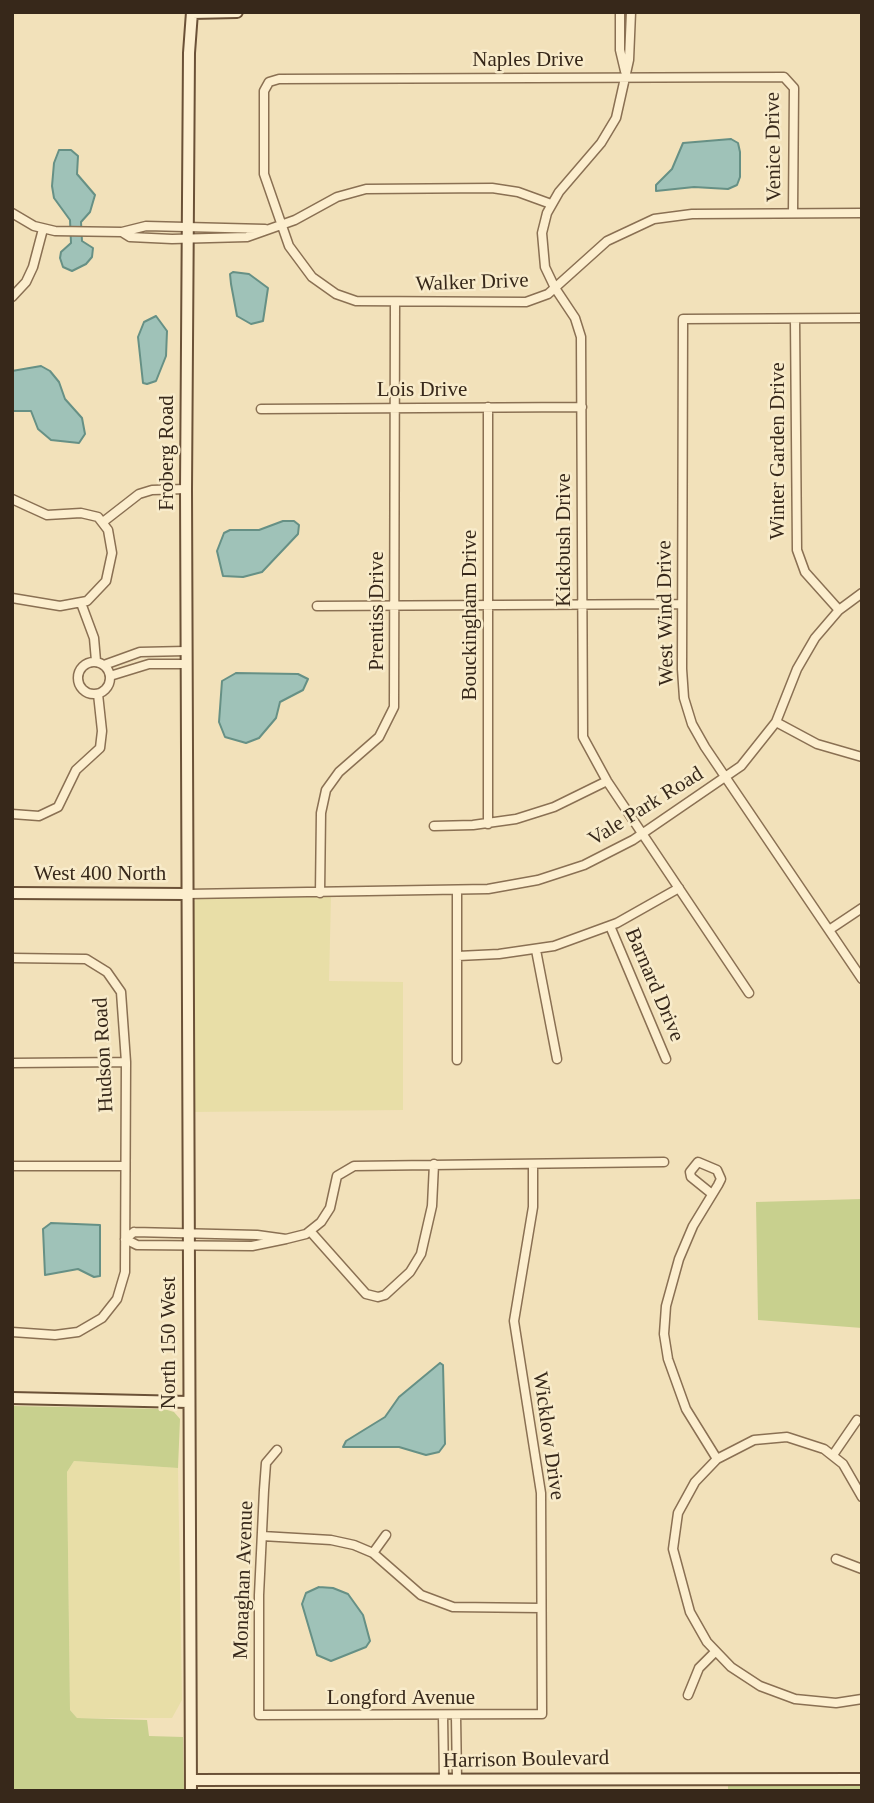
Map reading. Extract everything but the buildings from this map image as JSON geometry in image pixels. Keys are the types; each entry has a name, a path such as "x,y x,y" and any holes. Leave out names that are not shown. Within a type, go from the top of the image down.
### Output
{"street":[{"path":"192,12 237,12"},
{"name":"Froberg Road","path":"187,894 186,489 192,12"},
{"name":"Kickbush Drive","path":"620,12 620,50 625,74"},
{"name":"Kickbush Drive","path":"631,12 629,60 620,104 609,131 551,204 544,223 542,244 545,267 575,318 581,337 583,737 607,781 750,993"},
{"name":"Naples Drive","path":"268,84 277,79 625,74 781,76 790,80"},
{"name":"Venice Drive","path":"790,80 794,94 793,213"},
{"name":"Walker Drive","path":"268,84 263,94 264,168 276,227 298,262 320,284 356,301 519,303 538,299 555,288 607,241 645,222 681,214 862,213"},
{"path":"122,232 145,239 247,237 276,227 337,197 366,189 492,188 518,192 551,204"},
{"path":"12,213 43,229 68,232 122,232 146,226 276,227"},
{"path":"12,297 29,275 43,229"},
{"name":"Prentiss Drive","path":"320,893 321,813 326,790 339,772 379,737 392,712 394,303"},
{"path":"795,319 862,318"},
{"name":"West Wind Drive","path":"795,319 683,319 684,698 692,724 726,778 862,979"},
{"name":"Winter Garden Drive","path":"795,319 797,550 805,572 839,610"},
{"name":"Bouckingham Drive","path":"488,407 488,824"},
{"name":"Lois Drive","path":"261,409 582,407"},
{"path":"103,522 139,494 152,490 186,489"},
{"path":"12,499 47,515 87,514 103,522 111,545 109,575 98,592 81,603 60,606 12,598"},
{"name":"Vale Park Road","path":"187,894 457,891 507,887 553,876 596,859 642,833 726,778 756,750 776,722 804,656 839,610 862,593"},
{"path":"81,603 100,663 110,676"},
{"path":"317,606 682,604"},
{"path":"98,694 85,691 77,679 83,666 140,652 186,651"},
{"path":"110,676 135,667 186,664"},
{"path":"98,694 108,685 110,676"},
{"path":"12,814 46,815 58,807 76,771 100,748 102,731 98,694"},
{"path":"776,722 817,744 862,757"},
{"path":"433,826 488,824 544,811 607,781"},
{"path":"458,956 536,950 610,926 679,888"},
{"path":"457,891 457,1060"},
{"name":"West 400 North","path":"12,893 187,894"},
{"name":"North 150 West","path":"187,894 191,1785"},
{"path":"829,930 862,908"},
{"name":"Barnard Drive","path":"610,926 666,1059"},
{"path":"536,950 557,1059"},
{"name":"Hudson Road","path":"12,958 86,959 107,972 121,992 126,1062 125,1239 122,1288 102,1318 89,1327 66,1334 12,1332"},
{"path":"12,1063 126,1062"},
{"path":"286,1240 257,1235 134,1232 125,1239 137,1245 188,1246 252,1246 286,1240 310,1231 327,1213 337,1176 349,1167 664,1163"},
{"path":"310,1231 366,1294 374,1297 385,1295 412,1269 421,1254 433,1198 434,1164"},
{"name":"Wicklow Drive","path":"533,1164 533,1208 514,1321 541,1493 542,1714"},
{"path":"12,1166 124,1166"},
{"path":"712,1194 679,1259 666,1306 664,1334 668,1359 686,1409 717,1459"},
{"path":"12,1398 188,1402"},
{"path":"833,1455 858,1420"},
{"path":"862,1497 850,1475 833,1455 802,1440 779,1436 754,1440 717,1459 684,1498 673,1531 673,1549 690,1612 715,1652 749,1680 783,1696 819,1702 862,1699"},
{"name":"Monaghan Avenue","path":"259,1715 266,1463 277,1450"},
{"path":"373,1553 386,1535"},
{"path":"262,1536 331,1540 373,1553 421,1595 440,1604 467,1609 541,1608"},
{"path":"836,1559 862,1569"},
{"path":"688,1695 698,1668 715,1652"},
{"name":"Longford Avenue","path":"259,1715 542,1714"},
{"path":"443,1716 444,1780"},
{"path":"456,1716 457,1780"},
{"name":"Harrison Boulevard","path":"191,1785 444,1780 862,1779"}],"shaded area":[{"path":"331,897 329,981 403,982 403,1110 191,1112 191,906 194,901 199,898"},
{"path":"74,1461 178,1468 182,1700 172,1718 77,1718 70,1710 67,1472"}],"green space":[{"path":"862,1199 862,1328 758,1320 756,1202"},
{"path":"12,1406 164,1409 174,1412 180,1419 178,1468 74,1461 67,1472 70,1710 77,1718 147,1720 149,1736 183,1737 184,1791 12,1791"},
{"path":"862,1784 862,1791 728,1791 728,1785"}],"water":[{"path":"731,139 738,143 740,152 740,177 737,185 728,189 694,187 656,191 656,185 672,169 683,143"},
{"path":"59,150 71,150 78,156 77,174 95,195 90,212 81,222 82,241 93,248 92,257 86,264 72,271 63,267 60,258 61,252 71,243 70,220 54,198 52,186 54,163"},
{"path":"230,274 249,274 268,288 263,321 251,324 237,316"},
{"path":"156,316 167,331 166,356 156,381 147,384 143,383 138,337 144,322"},
{"path":"41,366 50,371 59,382 65,399 82,418 85,434 79,443 51,440 38,429 31,411 12,411 12,371"},
{"path":"283,521 294,521 299,525 298,534 262,572 243,577 223,576 217,551 224,533 230,530 259,530"},
{"path":"236,673 298,674 308,679 303,690 280,702 276,718 259,738 246,743 225,737 219,722 222,681"},
{"path":"51,1223 100,1225 100,1276 94,1277 78,1269 45,1275 43,1229"},
{"path":"440,1363 443,1365 445,1444 439,1452 426,1455 399,1447 343,1447 346,1441 385,1417 399,1397"},
{"path":"319,1587 333,1588 348,1594 363,1615 370,1641 366,1647 331,1661 317,1655 302,1604 306,1593"}]}
